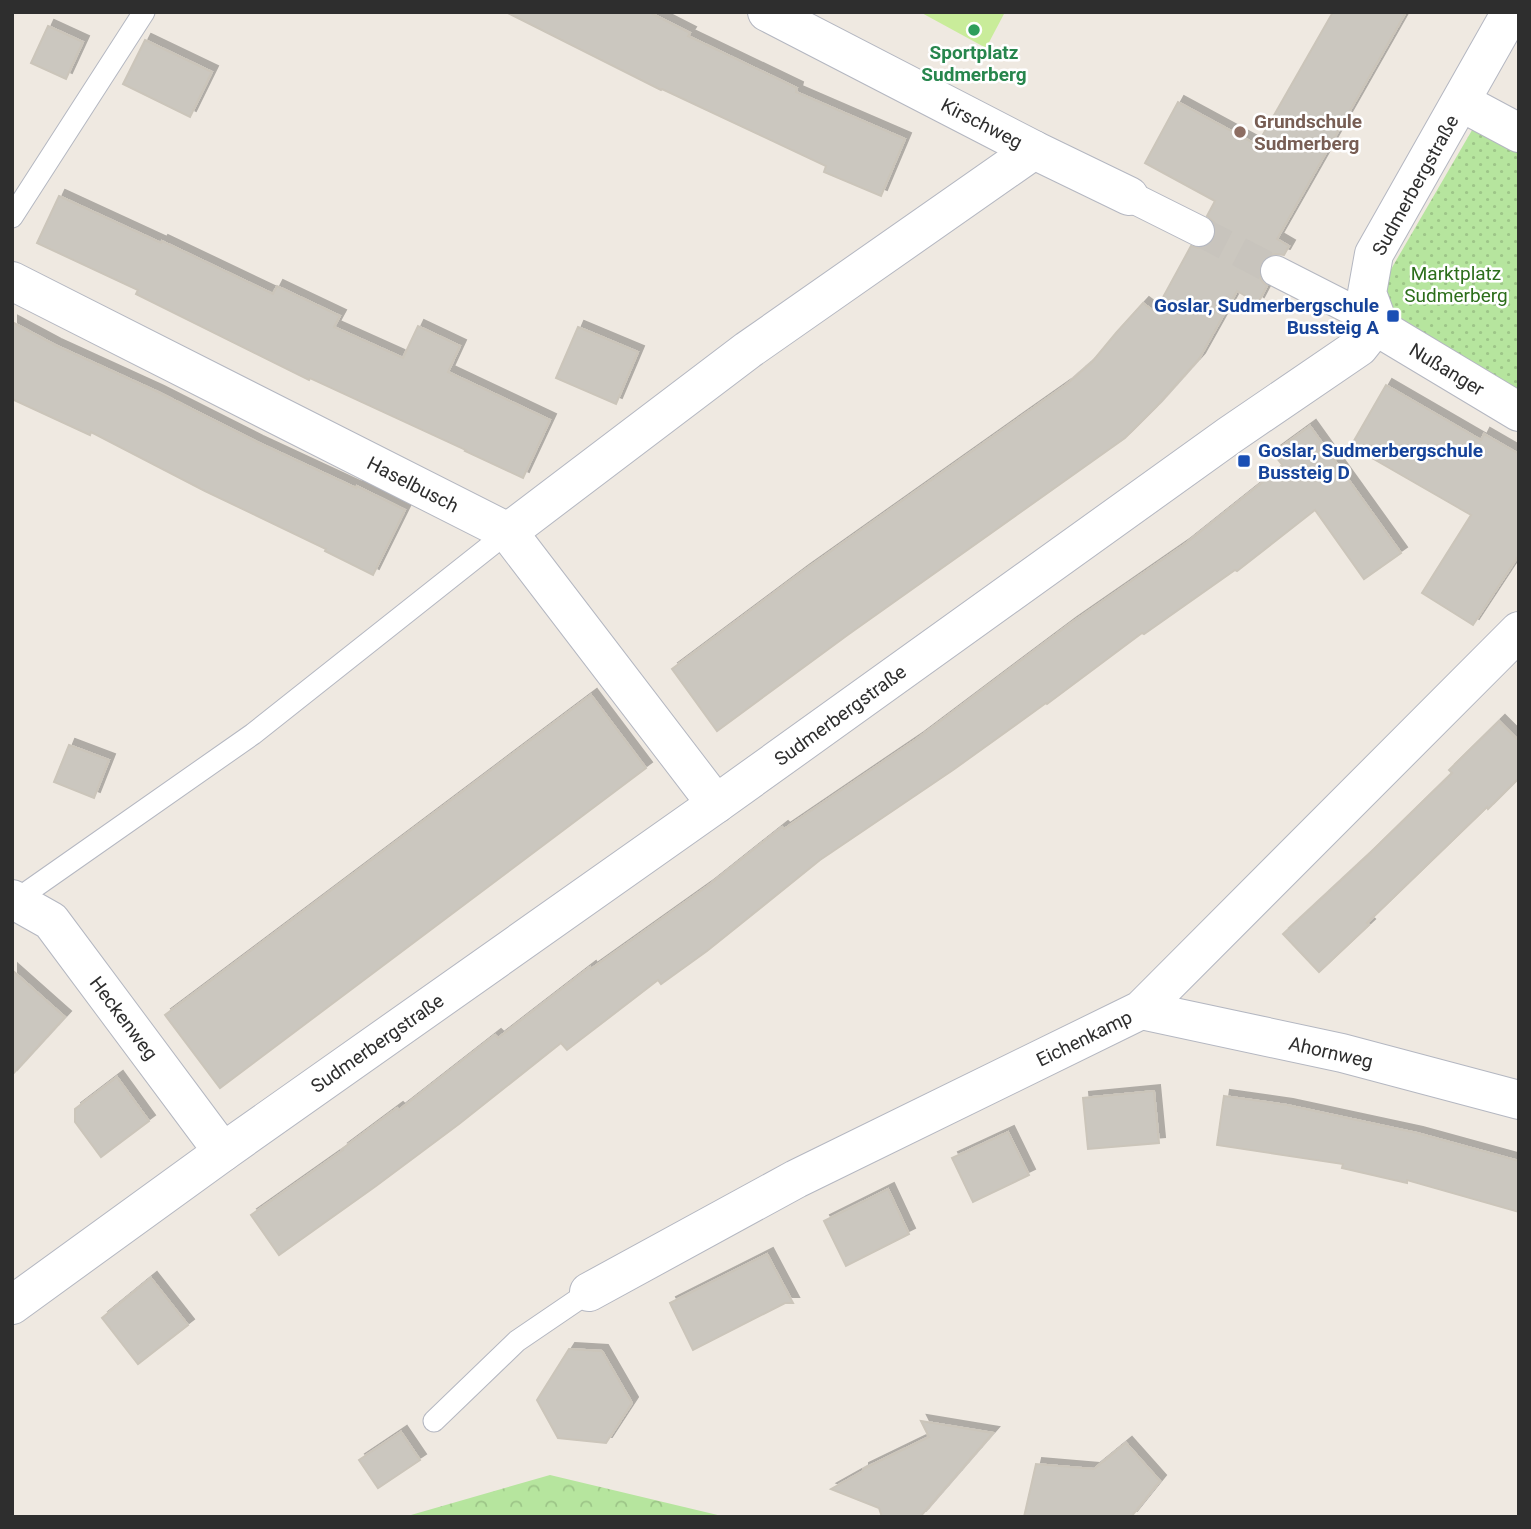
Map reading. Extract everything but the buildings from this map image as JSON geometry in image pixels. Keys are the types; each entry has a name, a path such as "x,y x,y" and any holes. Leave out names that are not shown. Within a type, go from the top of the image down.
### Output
{"street":[{"name":"Kirschweg","path":"767,12 1034,150 1199,231"},
{"name":"Sudmerbergstraße","path":"12,1305 1230,435 1359,346 1378,323 1367,293 1374,254 1511,12"},
{"path":"1461,102 1519,133"},
{"path":"508,532 748,350 1034,150"},
{"path":"1276,271 1378,323"},
{"name":"Haselbusch","path":"12,281 508,532 716,804"},
{"name":"Nußanger","path":"1378,323 1389,334 1519,412"},
{"name":"Eichenkamp","path":"589,1292 796,1179 1142,1010 1519,631"},
{"name":"Heckenweg","path":"14,899 51,921 223,1152"},
{"name":"Ahornweg","path":"1142,1010 1342,1053 1519,1101"}],"lane":[{"path":"12,217 144,12"},
{"path":"14,899 253,734 508,532"},
{"path":"434,1421 517,1341 589,1292"}],"green space":[{"name":"Sportplatz Sudmerberg","path":"920,12 1005,12 986,48"},
{"name":"Marktplatz Sudmerberg","path":"1482,113 1519,135 1519,394 1369,307"},
{"path":"550,1475 726,1517 404,1517"}],"tunnel":[{"path":"1199,231 1276,271"}],"place":[{"name":"Sportplatz Sudmerberg","path":"974,30"},
{"name":"Grundschule Sudmerberg","path":"1240,132"},
{"name":"Goslar, Sudmerbergschule Bussteig A","path":"1393,316"},
{"name":"Goslar, Sudmerbergschule Bussteig D","path":"1244,461"}]}
